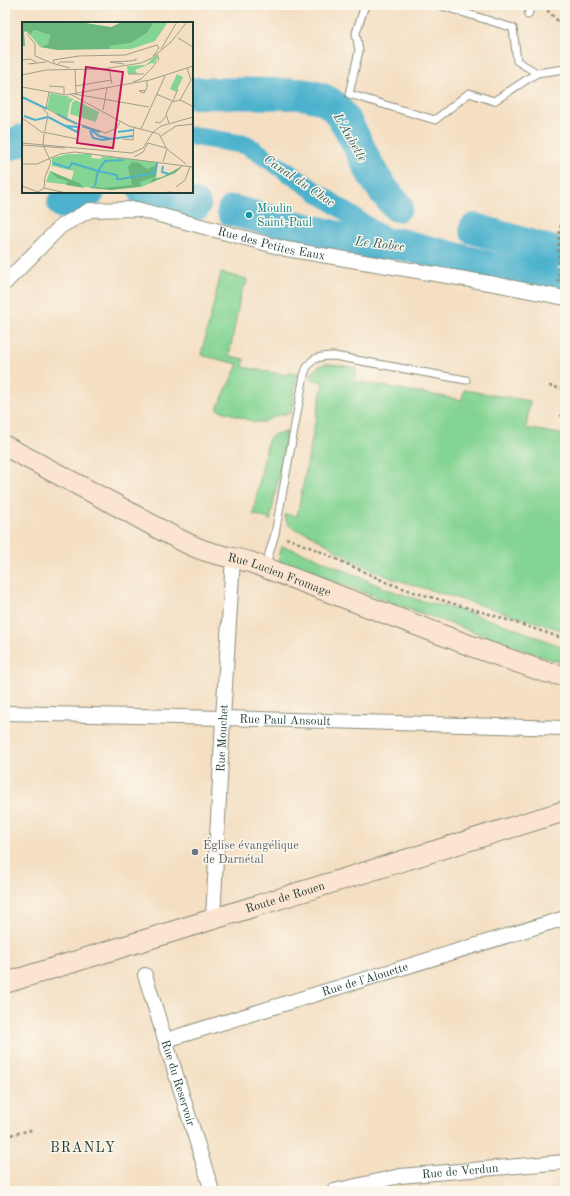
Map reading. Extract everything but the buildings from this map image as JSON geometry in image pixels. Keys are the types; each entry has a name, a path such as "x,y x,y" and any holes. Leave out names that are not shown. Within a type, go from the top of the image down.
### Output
{"street":[{"name":"Rue des Petites Eaux","path":"5,283 61,226 90,210 136,209 286,249 495,284 561,297"},
{"name":"Rue Lucien Fromage","path":"5,446 184,542 201,549 265,567 481,649 545,672 565,676"},
{"name":"Rue Mouchet","path":"213,919 233,558"},
{"name":"Rue Paul Ansoult","path":"5,713 565,728"},
{"name":"Route de Rouen","path":"5,983 565,811"},
{"name":"Rue de l'Alouette","path":"166,1040 565,918"},
{"name":"Rue du Reservoir","path":"145,975 212,1191"},
{"name":"Rue de Verdun","path":"334,1191 400,1176 565,1162"}],"lane":[{"path":"365,5 356,33 359,51 349,94 435,120 469,93 494,101 537,73 565,69"},
{"path":"440,5 513,28 517,61 537,73"},
{"path":"528,15 531,5"},
{"path":"265,567 275,534 304,375 310,363 316,358 334,356 466,380"}],"path":[{"path":"541,5 558,21 565,34"},
{"path":"561,297 559,238 565,196"},
{"path":"549,386 565,389"},
{"path":"560,415 565,416"},
{"path":"275,534 317,550 388,583 565,639"},
{"path":"5,1136 32,1130"}],"green space":[{"path":"221,273 247,279 246,285 241,292 229,356 244,359 243,367 287,375 288,373 297,374 291,413 278,415 263,422 254,422 217,409 238,364 201,355"},
{"path":"325,364 357,368 354,381 462,400 464,390 530,401 526,428 565,435 565,631 391,578 357,563 308,533 294,529 288,524 285,514 297,516 323,382 310,379 315,369"},
{"path":"287,432 270,521 269,519 253,514 268,440 275,434"},
{"path":"282,546 312,556 387,589 517,629 565,648 565,663 552,660 282,563 279,559"}],"waterway":[{"name":"L'Aubette","path":"193,93 299,94 324,100 337,110 348,125 376,179 385,193 397,206"},
{"name":"Canal du Choc","path":"193,136 247,145 376,232 400,244"},
{"name":"L'Aubette","path":"5,146 22,140"},
{"path":"66,193 70,200"},
{"name":"Le Robec","path":"63,203 87,193"},
{"name":"Le Robec","path":"148,193 195,205"},
{"name":"Canal du Choc","path":"233,211 371,245 400,244 550,282"},
{"name":"L'Aubette","path":"475,229 554,252"}],"place":[{"name":"Moulin Saint-Paul","path":"249,215"},
{"name":"Église évangélique de Darnétal","path":"195,852"}],"district":[{"name":"BRANLY","path":"83,1147"}]}
